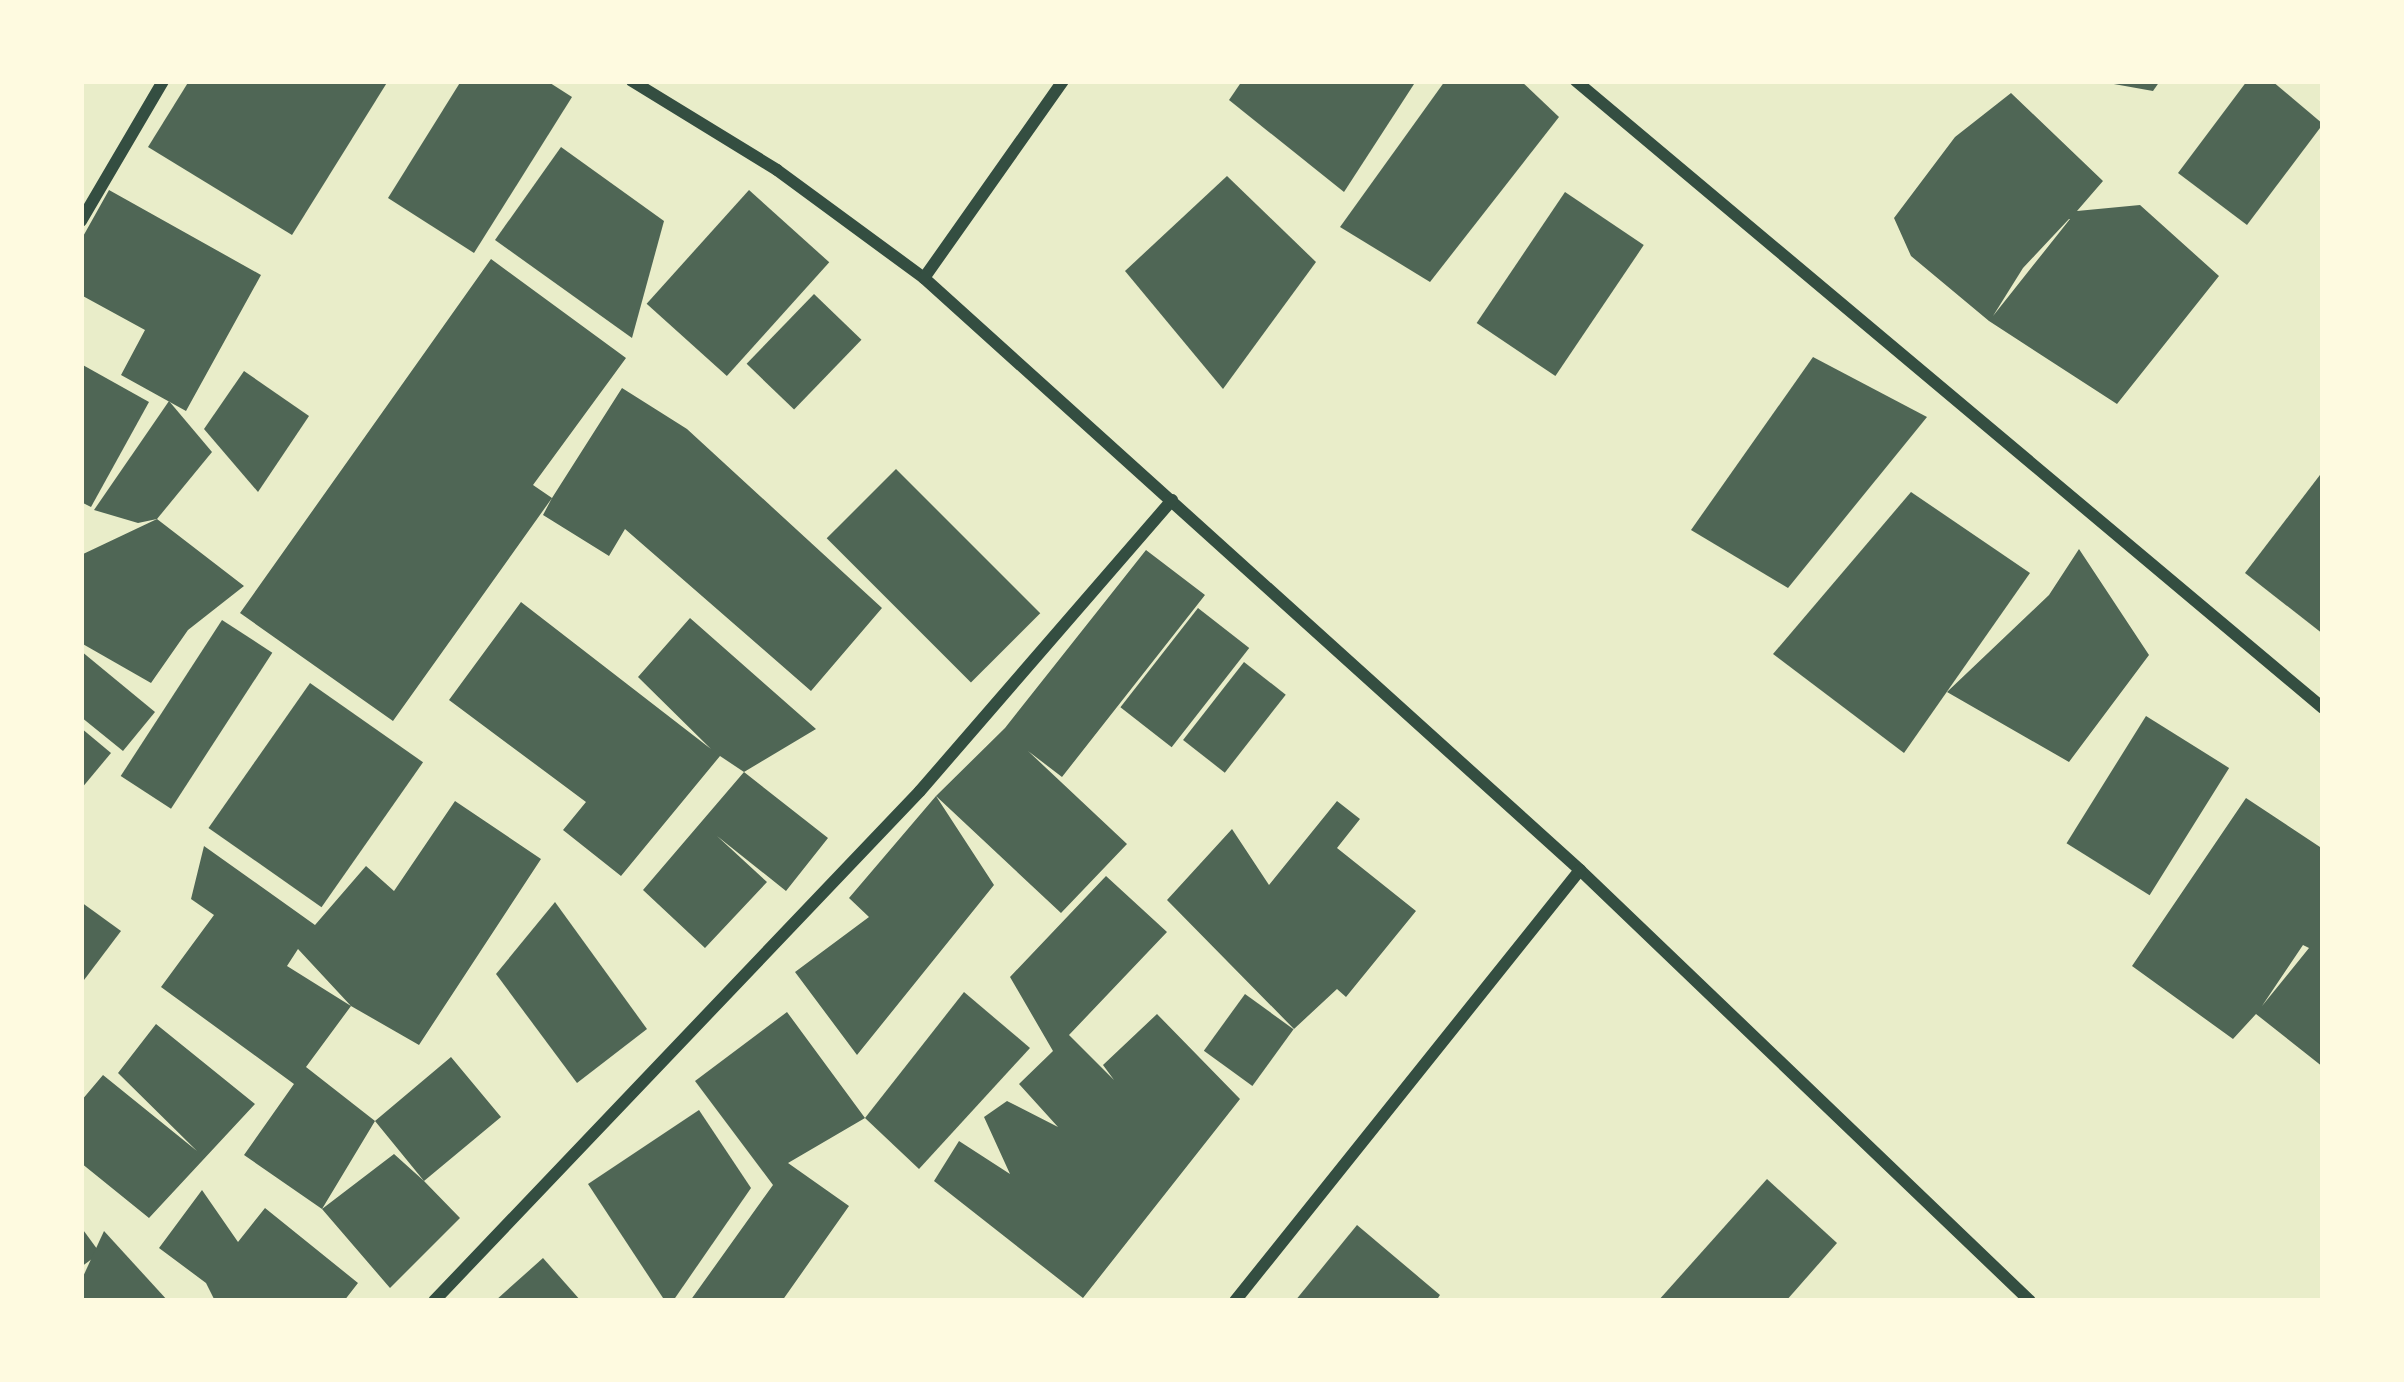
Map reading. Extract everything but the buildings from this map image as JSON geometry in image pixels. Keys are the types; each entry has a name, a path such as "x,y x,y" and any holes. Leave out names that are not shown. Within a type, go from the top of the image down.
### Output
{"street":[{"path":"81,221 163,81"},
{"path":"632,81 777,170 924,278 1580,870 2030,1301"},
{"path":"924,278 1064,81"},
{"path":"1576,81 2323,708"},
{"path":"434,1301 920,791 1172,500"},
{"path":"1235,1301 1580,870"}]}
